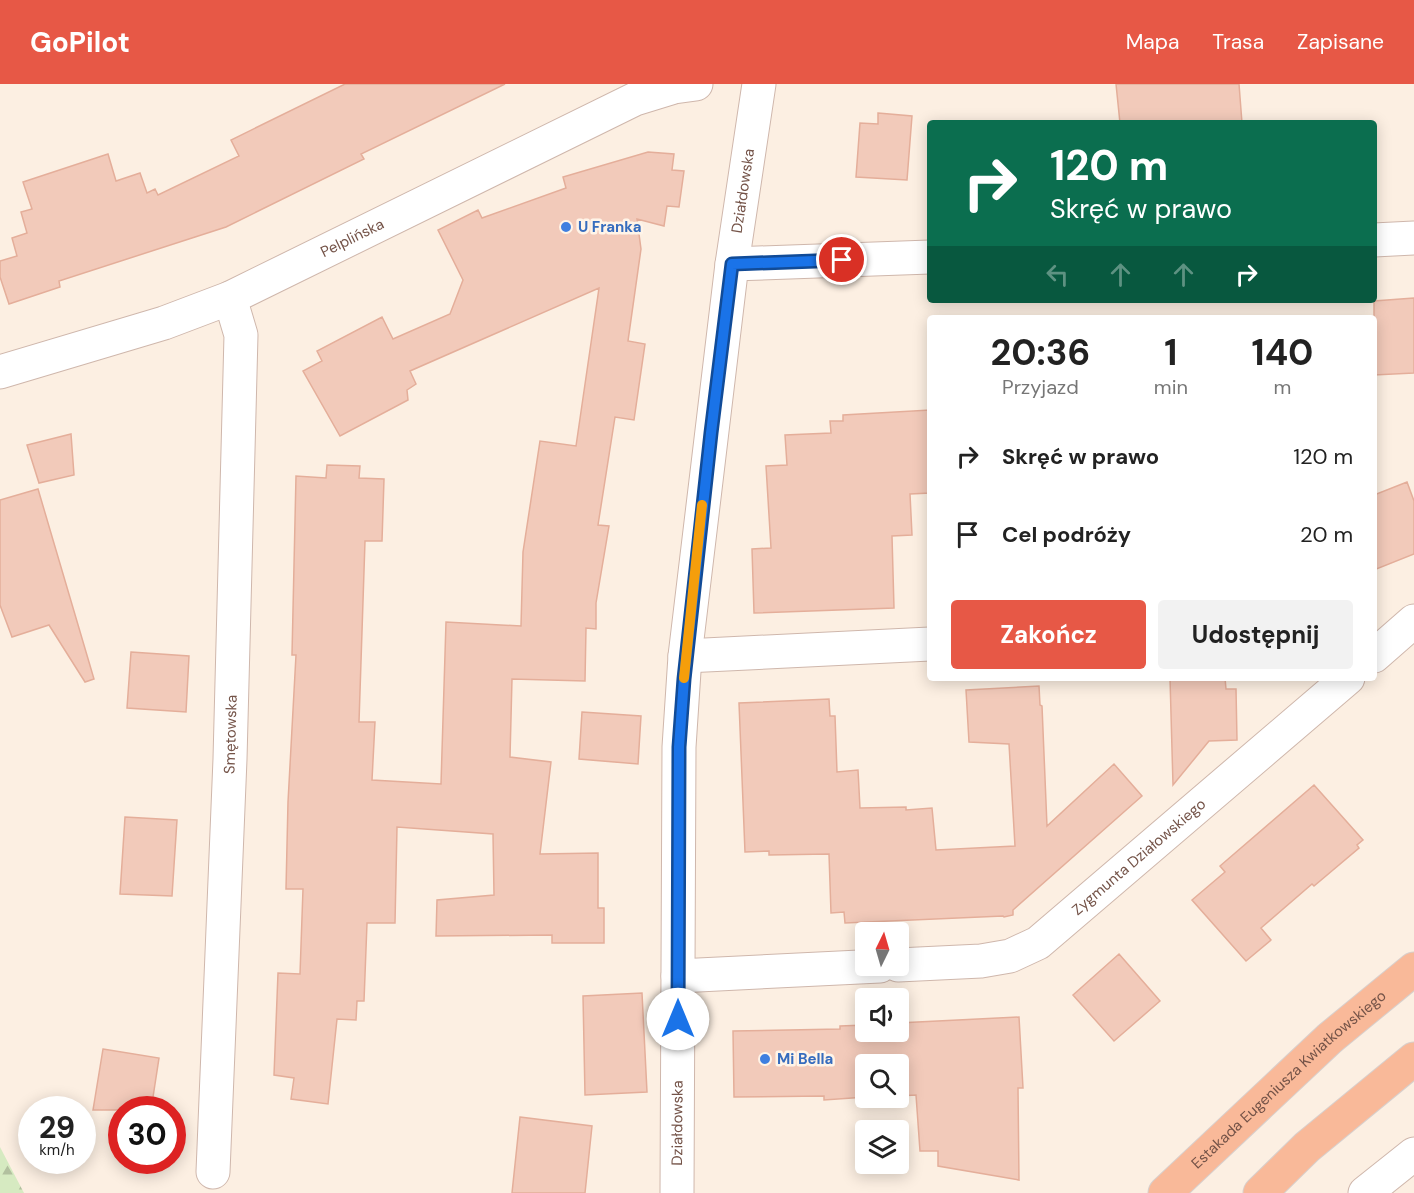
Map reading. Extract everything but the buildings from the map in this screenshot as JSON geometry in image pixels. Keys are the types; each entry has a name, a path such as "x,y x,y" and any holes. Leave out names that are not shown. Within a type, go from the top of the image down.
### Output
{"highway":[{"name":"Estakada Eugeniusza Kwiatkowskiego","path":"1165,1193 1330,1038 1414,969"},
{"path":"1260,1193 1307,1147 1414,1059"}],"street":[{"name":"Pelplińska","path":"0,372 164,323 230,298 635,99 681,85"},
{"name":"Działdowska","path":"676,1193 679,747 685,656 732,264 750,85"},
{"path":"1377,240 1414,238"},
{"path":"732,264 927,257"},
{"name":"Smętowska","path":"213,1172 230,759 241,335 230,298"},
{"path":"1377,651 1414,621"},
{"path":"685,656 927,644"},
{"name":"Zygmunta Działowskiego","path":"909,964 991,960 1010,956 1038,943 1344,681"},
{"path":"678,976 855,967"},
{"path":"1365,1193 1414,1154"}],"green space":[{"path":"0,1147 24,1193 0,1193"}],"slow traffic":[{"path":"684,678 702,505"}],"place":[{"name":"U Franka","path":"566,227"},
{"name":"Mi Bella","path":"765,1059"}],"route":[{"path":"678,1019 679,747 688,634 732,264 842,260"}]}
